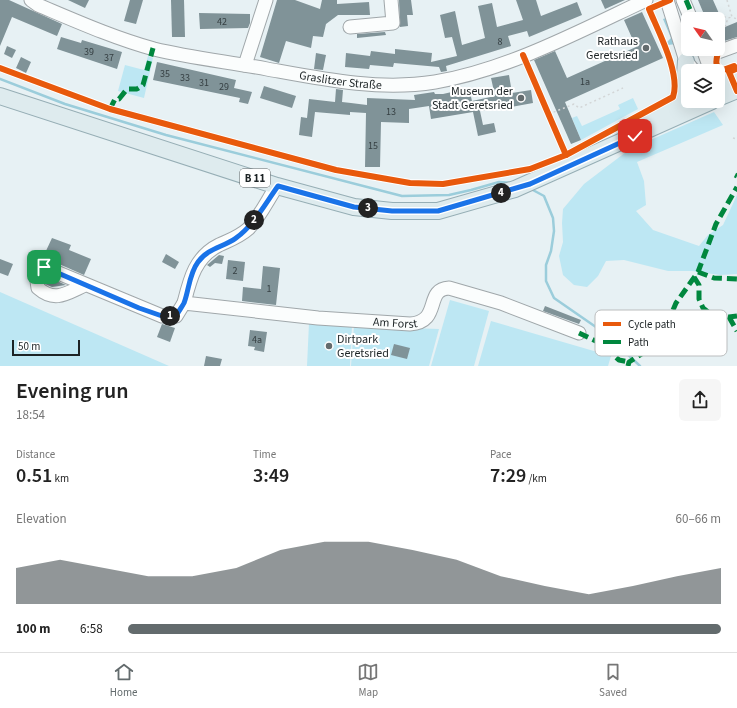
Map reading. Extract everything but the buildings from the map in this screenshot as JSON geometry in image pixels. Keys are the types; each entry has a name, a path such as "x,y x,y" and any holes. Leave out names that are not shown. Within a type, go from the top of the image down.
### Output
{"main road":[{"path":"725,80 729,82 737,79"},
{"path":"725,95 737,90"},
{"name":"B 11","path":"0,96 278,186 354,207 392,211 438,211 530,184 697,108"},
{"path":"604,150 620,133 676,105 681,96"}],"street":[{"name":"Graslitzer Straße","path":"31,0 85,25 153,48 332,81 401,86 435,82 469,75 511,60 646,0"},
{"path":"245,65 266,0"},
{"path":"350,27 393,23 391,0"},
{"path":"667,0 689,64"},
{"path":"683,0 688,12"},
{"path":"725,48 737,45"},
{"path":"85,285 162,316 176,316 184,303 192,273 197,262 208,252 234,240 249,228 278,186"},
{"name":"Am Forst","path":"184,303 318,318 410,324 421,323 426,319 438,292 443,288 449,288 501,302 578,333"}],"path":[{"path":"727,0 732,17"},
{"path":"725,17 737,19"},
{"path":"725,27 728,18"},
{"path":"549,114 574,104 580,108 623,88"},
{"path":"733,138 737,139"}],"shaded area":[{"path":"666,18 676,44 668,45 667,42 671,38 663,19"},
{"path":"148,56 153,58 144,98 118,91 125,65 144,70"},
{"path":"633,98 638,109 581,140 572,118 577,116 582,126 620,109 618,105"},
{"path":"714,112 723,125 637,162 644,181 646,205 636,211 653,230 699,246 708,235 723,225 737,195 737,274 720,275 692,271 668,271 624,260 606,261 598,276 587,287 574,285 563,275 559,256 563,242 563,209 584,184 630,149"},
{"path":"0,292 169,366 0,366"},
{"path":"450,300 489,311 474,366 431,366"},
{"path":"491,321 595,351 595,356 611,356 608,366 478,366"},
{"name":"Dirtpark Geretsried","path":"309,323 352,326 350,366 307,366"},
{"path":"354,326 439,329 429,366 351,366"}],"waterway":[{"path":"0,79 65,104 166,135 402,196 449,195 499,182 513,183"},
{"path":"531,189 544,196 553,218 554,231 551,251 546,265 546,281 554,298 595,326"},
{"path":"629,356 640,366"}],"marked path":[{"path":"686,0 691,12"},
{"path":"110,109 115,99 119,99 127,89 137,89 143,85 153,48"},
{"path":"673,310 676,303 698,272 716,224 737,187"},
{"path":"698,272 714,278 737,279"},
{"path":"694,277 699,285 699,299 706,310"},
{"path":"727,316 737,316"},
{"path":"729,317 737,331"},
{"path":"579,333 595,341"},
{"path":"614,356 619,360 629,362"},
{"path":"628,366 629,362 638,356"}],"cycle path":[{"path":"0,68 110,109 336,170 410,183 443,184 530,169 566,155 673,97 675,88 671,65 663,40 649,9 670,0"},
{"path":"523,55 566,155"},
{"path":"717,56 716,61 718,67 723,70 734,66 736,69 729,72 737,91"}],"place":[{"name":"Rathaus Geretsried","path":"646,48"},
{"name":"Museum der Stadt Geretsried","path":"521,98"},
{"name":"Dirtpark Geretsried","path":"329,346"}],"route":[{"path":"44,267 139,308 162,316 176,316 184,303 192,273 197,262 203,256 219,246 234,240 249,228 278,186 354,207 392,211 438,211 530,184 635,136"}]}
